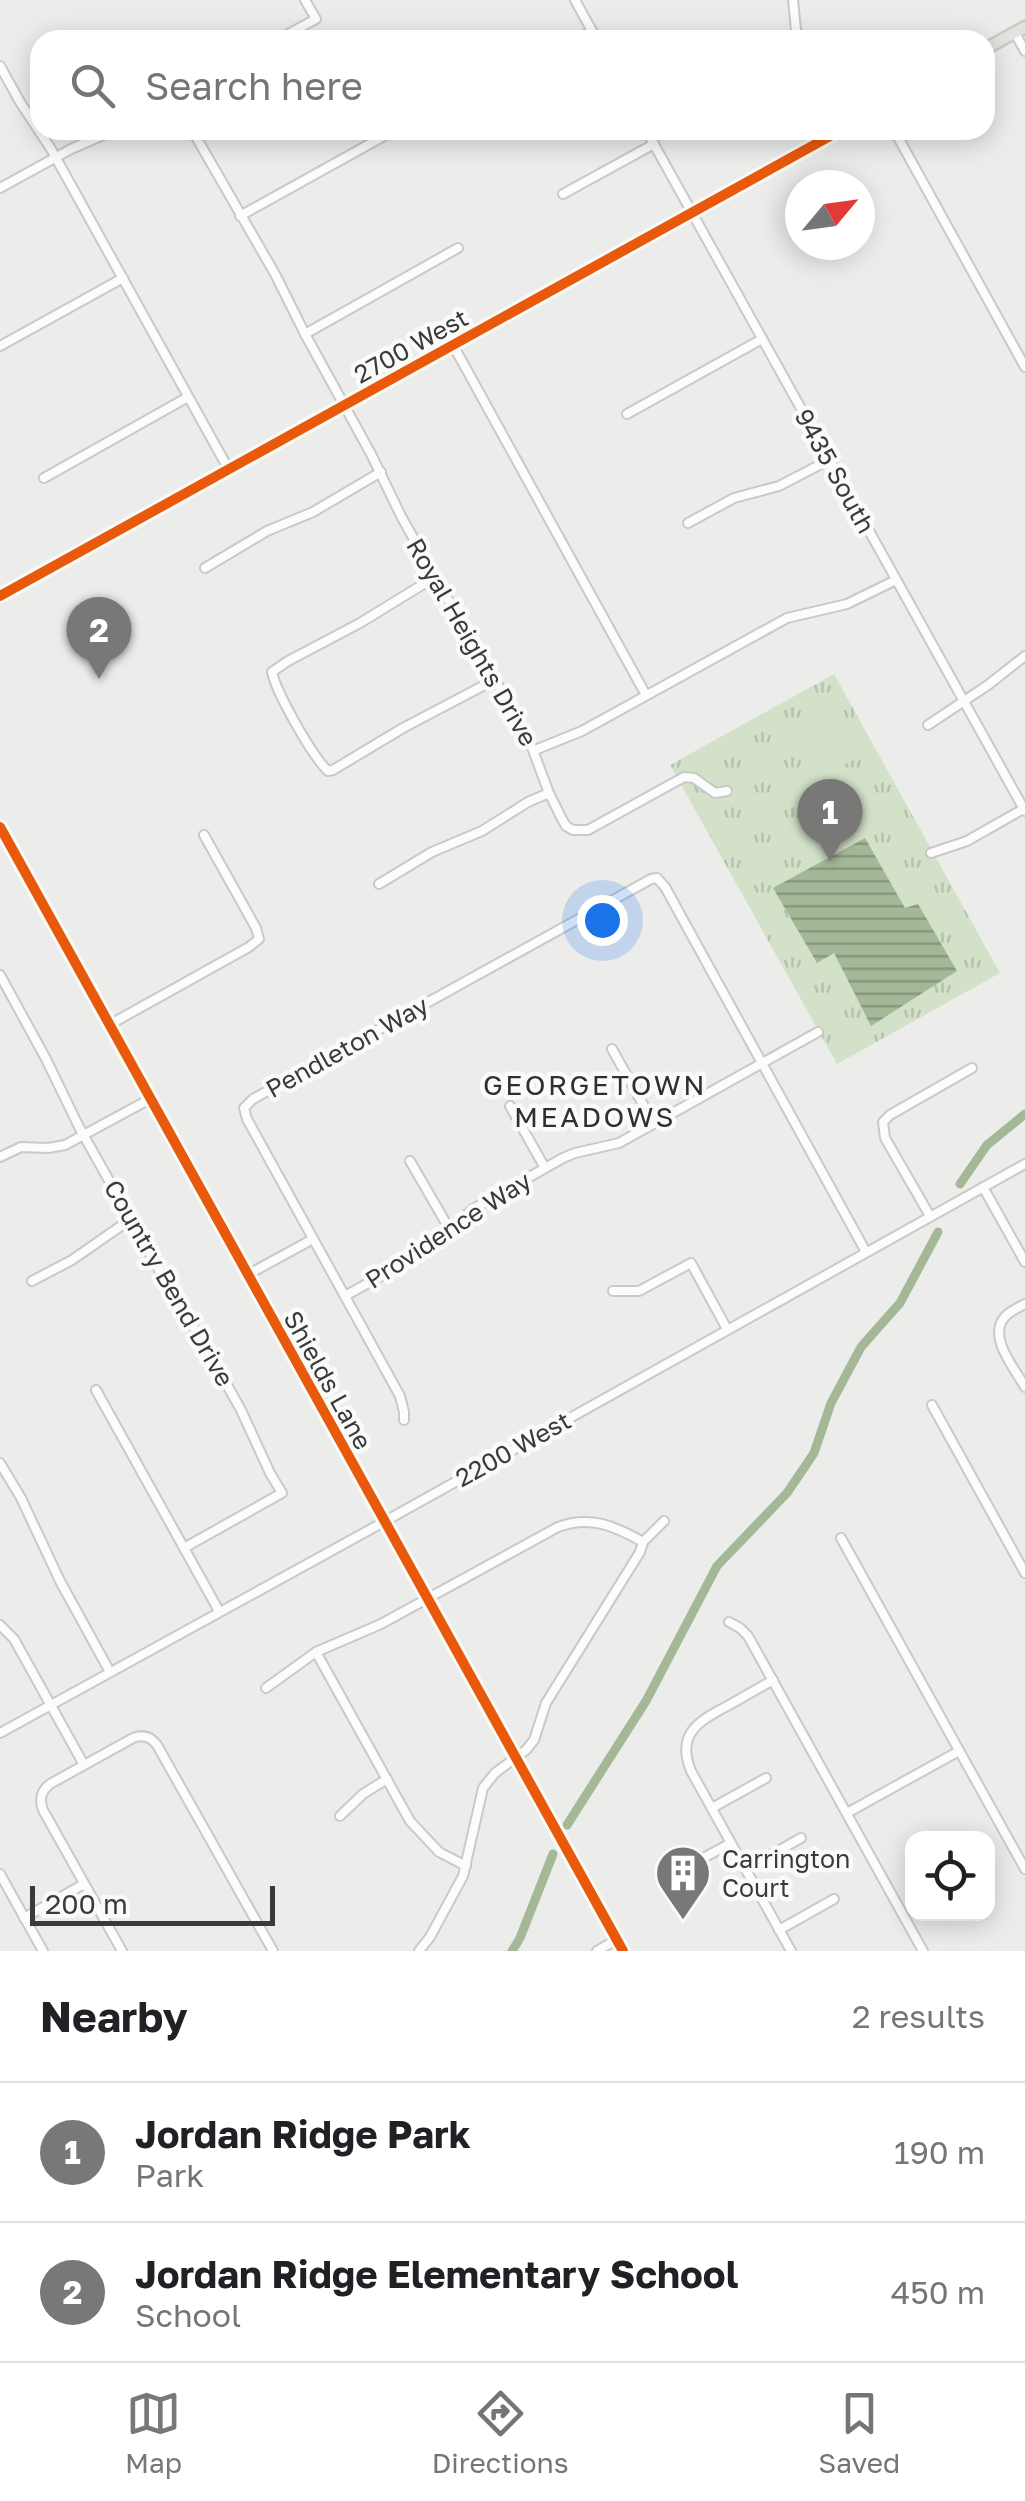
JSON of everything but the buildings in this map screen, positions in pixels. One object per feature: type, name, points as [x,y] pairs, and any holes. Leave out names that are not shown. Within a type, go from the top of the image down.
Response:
[{"type":"main road","points":[[995,44],[1020,30]]},
{"type":"main road","name":"2700 West","points":[[0,596],[823,140]]},
{"type":"main road","name":"Shields Lane","points":[[0,827],[623,1951]]},
{"type":"street","points":[[295,30],[316,18],[305,0]]},
{"type":"street","points":[[575,0],[591,30]]},
{"type":"street","points":[[793,0],[796,30]]},
{"type":"street","points":[[1020,30],[1025,51]]},
{"type":"street","points":[[0,66],[30,117]]},
{"type":"street","points":[[45,140],[228,470]]},
{"type":"street","points":[[0,188],[93,140]]},
{"type":"street","name":"Royal Heights Drive","points":[[198,140],[276,274],[468,637],[535,750],[549,793],[566,826],[582,832],[684,777],[694,778],[715,792],[727,792]]},
{"type":"street","points":[[240,216],[377,140]]},
{"type":"street","name":"9435 South","points":[[652,140],[1025,809]]},
{"type":"street","points":[[900,140],[1025,367]]},
{"type":"street","points":[[562,194],[654,144]]},
{"type":"street","points":[[305,334],[458,248]]},
{"type":"street","points":[[0,346],[122,278]]},
{"type":"street","points":[[627,414],[762,339]]},
{"type":"street","points":[[453,346],[646,695]]},
{"type":"street","points":[[44,478],[188,397]]},
{"type":"street","points":[[688,523],[734,498],[779,486],[829,460]]},
{"type":"street","points":[[204,568],[267,531],[314,512],[381,472]]},
{"type":"street","points":[[435,577],[272,672],[317,758],[328,771],[339,767],[496,679]]},
{"type":"street","points":[[535,750],[582,731],[787,618],[847,604],[896,580]]},
{"type":"street","points":[[928,725],[1025,656]]},
{"type":"street","points":[[379,884],[549,793]]},
{"type":"street","points":[[931,852],[975,837],[1025,809]]},
{"type":"street","points":[[109,1026],[259,939],[204,835]]},
{"type":"street","name":"Pendleton Way","points":[[404,1420],[400,1396],[247,1119],[244,1108],[248,1103],[656,878],[665,887],[762,1064]]},
{"type":"street","name":"Country Bend Drive","points":[[0,975],[84,1135],[242,1410],[282,1493],[184,1548]]},
{"type":"street","name":"Providence Way","points":[[344,1296],[422,1252],[473,1209],[545,1168],[575,1153],[619,1144],[818,1032]]},
{"type":"street","points":[[612,1048],[654,1124]]},
{"type":"street","points":[[762,1064],[866,1252]]},
{"type":"street","points":[[930,1216],[885,1138],[883,1122],[972,1068]]},
{"type":"street","points":[[0,1157],[20,1147],[57,1147],[150,1099]]},
{"type":"street","points":[[510,1106],[545,1168]]},
{"type":"street","points":[[410,1161],[450,1230]]},
{"type":"street","name":"2200 West","points":[[0,1733],[1025,1164]]},
{"type":"street","points":[[983,1187],[1025,1262]]},
{"type":"street","points":[[32,1282],[131,1219]]},
{"type":"street","points":[[247,1275],[313,1239]]},
{"type":"street","points":[[613,1291],[638,1292],[691,1263],[727,1329]]},
{"type":"street","points":[[1025,1304],[1006,1315],[998,1332],[1025,1387]]},
{"type":"street","points":[[96,1390],[219,1611]]},
{"type":"street","points":[[932,1405],[1025,1572]]},
{"type":"street","points":[[0,1463],[110,1672]]},
{"type":"street","points":[[419,1951],[452,1898],[466,1866],[483,1788],[494,1773],[530,1746],[546,1703],[643,1542],[664,1521]]},
{"type":"street","points":[[266,1688],[316,1652],[381,1624],[566,1524],[602,1522],[643,1542]]},
{"type":"street","points":[[841,1538],[1025,1868]]},
{"type":"street","points":[[729,1622],[748,1636],[923,1951]]},
{"type":"street","points":[[0,1625],[14,1640],[84,1765]]},
{"type":"street","points":[[316,1652],[410,1820],[448,1858],[466,1866]]},
{"type":"street","points":[[773,1680],[705,1718],[689,1736],[686,1750],[688,1764],[791,1951]]},
{"type":"street","points":[[122,1951],[43,1810],[41,1796],[50,1784],[132,1738],[146,1736],[158,1745],[272,1951]]},
{"type":"street","points":[[847,1813],[960,1750]]},
{"type":"street","points":[[712,1808],[766,1778]]},
{"type":"street","points":[[340,1816],[358,1798],[386,1780]]},
{"type":"street","points":[[746,1869],[801,1838]]},
{"type":"street","points":[[694,1863],[731,1843]]},
{"type":"street","points":[[0,1874],[43,1951]]},
{"type":"street","points":[[24,1918],[84,1884]]},
{"type":"street","points":[[779,1930],[834,1899]]},
{"type":"street","points":[[597,1951],[616,1940]]},
{"type":"green space","points":[[834,674],[1000,973],[837,1064],[670,765]]},
{"type":"green space","points":[[839,717],[859,757],[819,777],[799,736]]},
{"type":"shaded area","points":[[865,838],[905,908],[918,904],[957,971],[871,1026],[834,953],[817,963],[773,888]]},
{"type":"waterway","points":[[960,1184],[987,1145],[1025,1114]]},
{"type":"waterway","points":[[567,1825],[646,1701],[717,1566],[787,1493],[814,1453],[831,1403],[861,1347],[900,1303],[938,1232]]},
{"type":"waterway","points":[[512,1951],[553,1854]]},
{"type":"cycle path","points":[[0,596],[823,140]]},
{"type":"cycle path","points":[[0,827],[623,1951]]},
{"type":"place","name":"Jordan Ridge Elementary School","points":[[99,679]]},
{"type":"place","name":"Jordan Ridge Park","points":[[830,861]]},
{"type":"place","name":"Carrington Court","points":[[683,1922]]},
{"type":"district","name":"GEORGETOWN MEADOWS","points":[[595,1101]]}]
